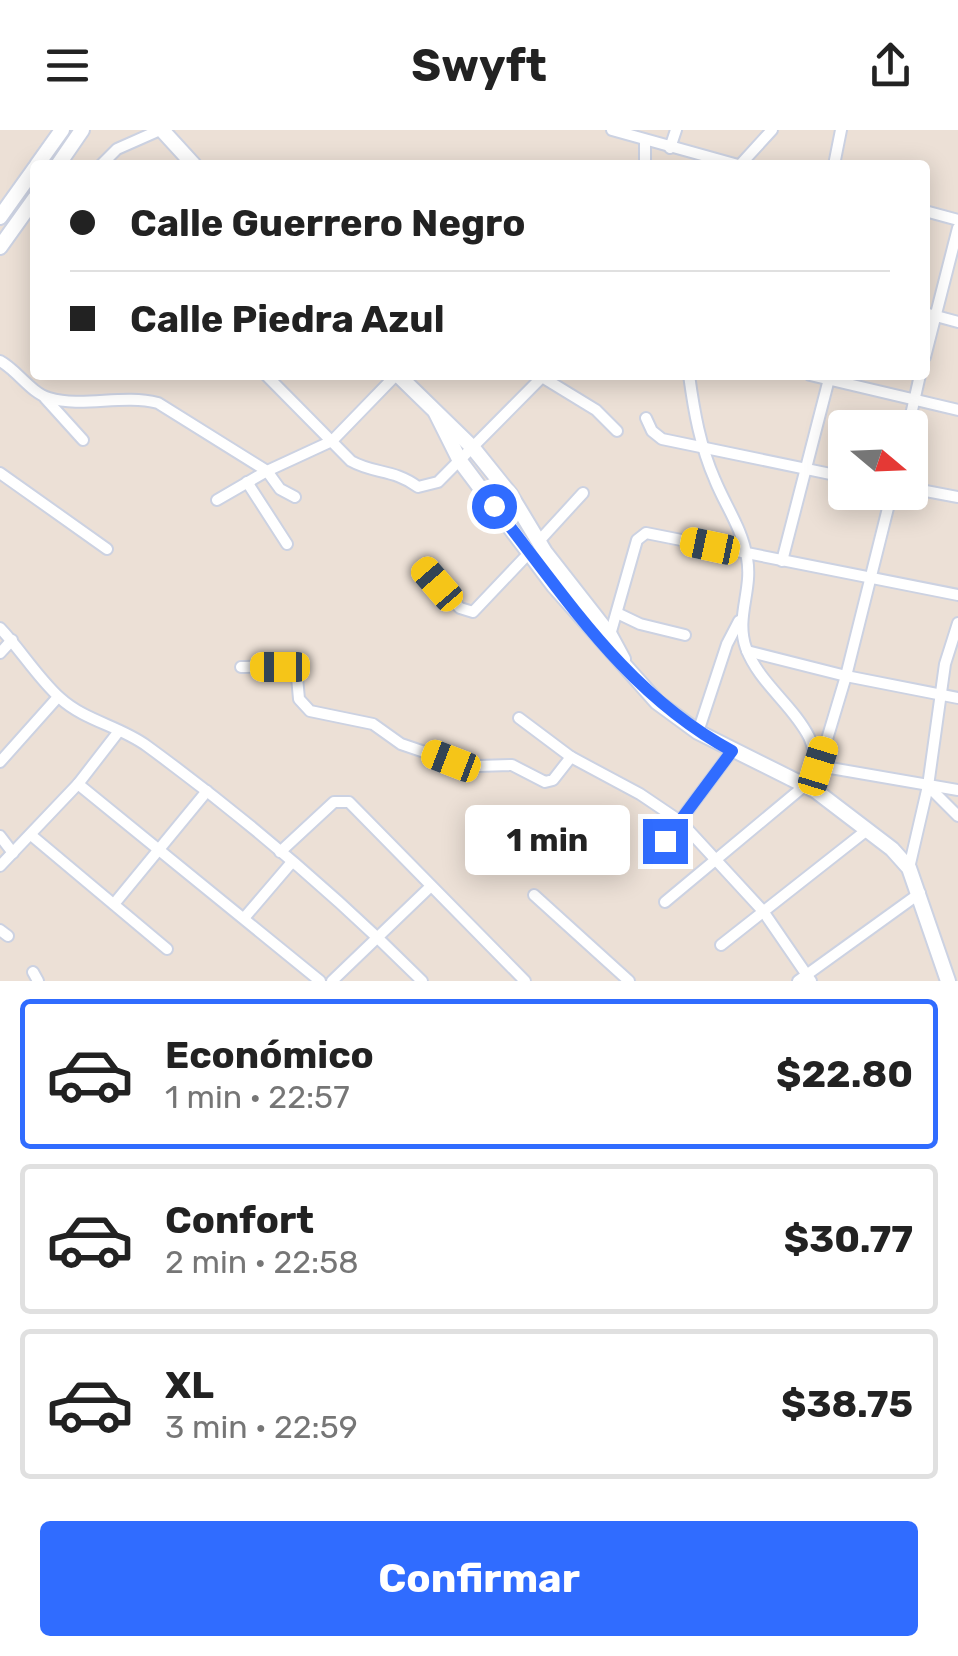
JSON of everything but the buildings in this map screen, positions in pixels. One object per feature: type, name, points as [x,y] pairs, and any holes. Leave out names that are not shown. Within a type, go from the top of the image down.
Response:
[{"type":"street","points":[[41,160],[62,130]]},
{"type":"street","points":[[61,160],[82,130]]},
{"type":"street","points":[[105,160],[117,149],[162,130],[189,160]]},
{"type":"street","points":[[612,130],[719,160]]},
{"type":"street","points":[[670,148],[676,130]]},
{"type":"street","points":[[744,160],[772,130]]},
{"type":"street","points":[[835,160],[840,130]]},
{"type":"street","points":[[645,141],[645,160]]},
{"type":"street","points":[[0,218],[30,176]]},
{"type":"street","points":[[0,247],[30,205]]},
{"type":"street","points":[[930,212],[958,220]]},
{"type":"street","points":[[958,228],[930,314],[958,322]]},
{"type":"street","points":[[0,361],[44,397],[82,440]]},
{"type":"street","points":[[271,380],[357,465],[389,471],[418,487],[438,482],[535,380]]},
{"type":"street","points":[[217,500],[332,441],[392,380]]},
{"type":"street","points":[[402,380],[473,448],[510,494],[534,547],[588,628],[656,702],[698,732],[809,789],[892,848],[909,868],[920,893],[945,980]]},
{"type":"street","points":[[541,380],[596,410],[617,431]]},
{"type":"street","points":[[690,380],[702,449],[739,524],[750,578],[748,597],[698,732]]},
{"type":"street","points":[[782,560],[829,380]]},
{"type":"street","points":[[843,380],[958,410]]},
{"type":"street","points":[[912,410],[919,380]]},
{"type":"street","points":[[44,397],[139,398],[170,410],[267,471],[280,489],[294,497]]},
{"type":"street","points":[[436,413],[460,461],[557,569],[610,635],[629,670]]},
{"type":"street","points":[[646,418],[652,431],[662,438],[828,474]]},
{"type":"street","points":[[0,473],[107,550]]},
{"type":"street","points":[[247,482],[287,544]]},
{"type":"street","points":[[928,491],[958,497]]},
{"type":"street","points":[[423,568],[460,608],[472,612],[583,493]]},
{"type":"street","points":[[664,902],[809,789],[846,676],[887,510]]},
{"type":"street","points":[[610,635],[637,540],[646,533],[958,595]]},
{"type":"street","points":[[617,613],[640,624],[685,635]]},
{"type":"street","points":[[740,620],[747,650],[808,735],[818,766]]},
{"type":"street","points":[[909,868],[928,786],[945,664],[958,623]]},
{"type":"street","points":[[0,628],[58,697],[78,713],[142,743],[207,792],[378,937],[422,981]]},
{"type":"street","points":[[0,653],[12,640]]},
{"type":"street","points":[[747,650],[846,676],[958,698]]},
{"type":"street","points":[[242,668],[290,670],[297,677],[299,699],[310,711],[373,724],[400,744],[466,765],[512,765],[545,782],[553,780],[571,757]]},
{"type":"street","points":[[0,762],[58,697]]},
{"type":"street","points":[[519,718],[571,757],[640,794],[680,821],[763,911],[805,979],[920,893]]},
{"type":"street","points":[[0,866],[78,784],[119,731]]},
{"type":"street","points":[[650,861],[732,751]]},
{"type":"street","points":[[818,766],[958,790]]},
{"type":"street","points":[[78,784],[320,981]]},
{"type":"street","points":[[928,786],[958,816]]},
{"type":"street","points":[[114,904],[207,792]]},
{"type":"street","points":[[280,852],[334,802],[349,802],[521,980]]},
{"type":"street","points":[[721,945],[867,830]]},
{"type":"street","points":[[31,835],[167,949]]},
{"type":"street","points":[[0,836],[13,853]]},
{"type":"street","points":[[245,917],[292,862]]},
{"type":"street","points":[[332,981],[430,888]]},
{"type":"street","points":[[534,895],[629,981]]},
{"type":"route","points":[[494,506],[579,617],[656,702],[732,751],[665,841]]}]
